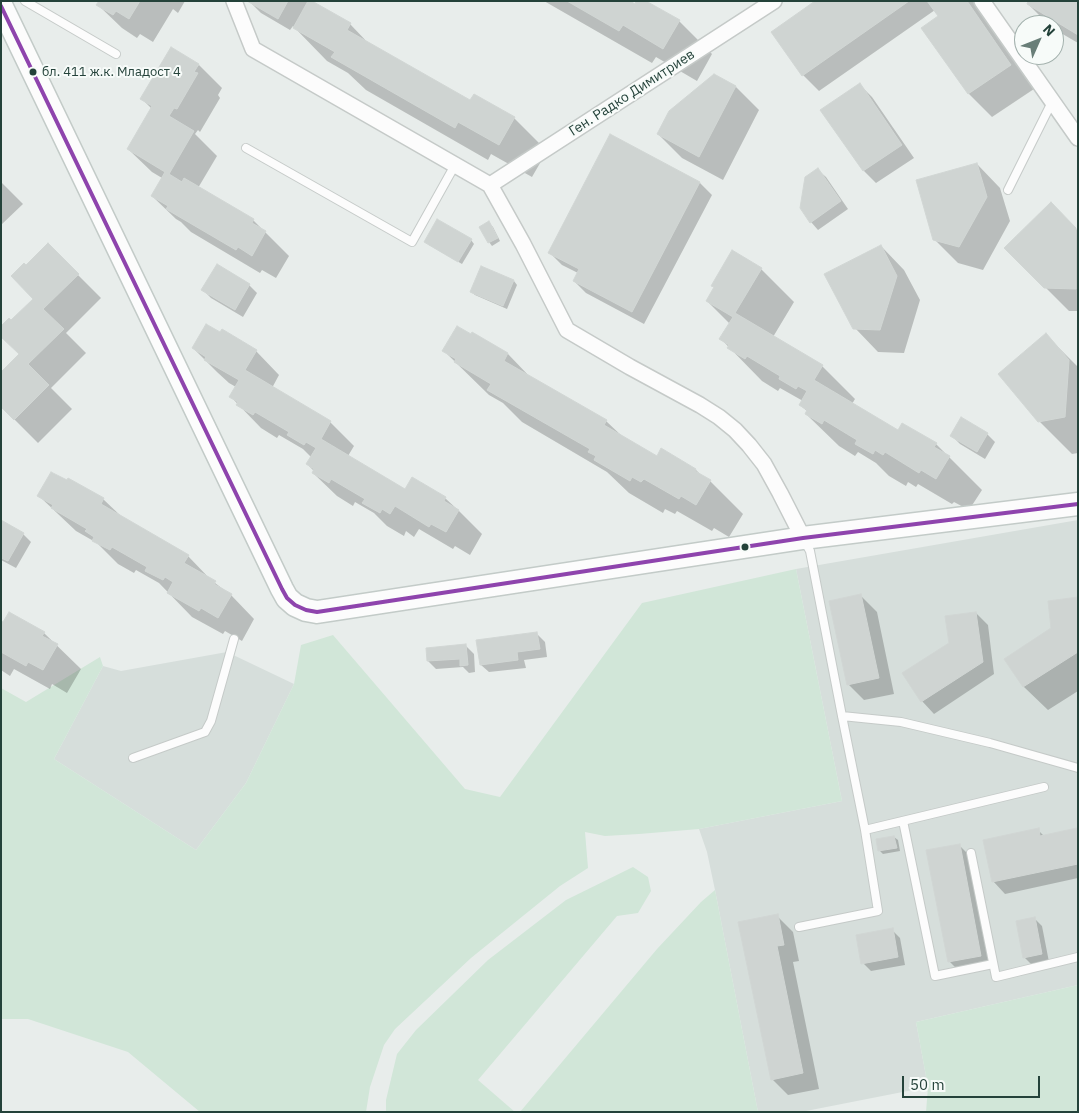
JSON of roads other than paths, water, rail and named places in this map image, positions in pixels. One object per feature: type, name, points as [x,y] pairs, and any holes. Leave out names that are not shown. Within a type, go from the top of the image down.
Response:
[{"type":"street","points":[[234,1],[253,49],[490,185],[568,330],[630,367],[700,405],[735,430],[764,464],[803,538]]},
{"type":"street","name":"Ген. Радко Димитриев","points":[[490,185],[774,1]]},
{"type":"street","points":[[982,1],[1078,138]]},
{"type":"street","points":[[1,5],[282,588],[287,598],[295,605],[317,612],[803,538],[1078,504]]},
{"type":"lane","points":[[25,1],[35,4],[116,54]]},
{"type":"lane","points":[[1008,190],[1052,102]]},
{"type":"lane","points":[[246,148],[412,242],[455,165]]},
{"type":"lane","points":[[799,927],[878,911],[865,830],[810,551],[803,538]]},
{"type":"lane","points":[[133,758],[205,732],[211,721],[234,639]]},
{"type":"lane","points":[[842,716],[901,722],[990,743],[1078,768]]},
{"type":"lane","points":[[865,830],[1044,787]]},
{"type":"lane","points":[[902,821],[935,976],[993,964]]},
{"type":"lane","points":[[971,853],[996,977],[1078,957]]},
{"type":"place","name":"бл. 411 ж.к. Младост 4","points":[[33,72]]}]
